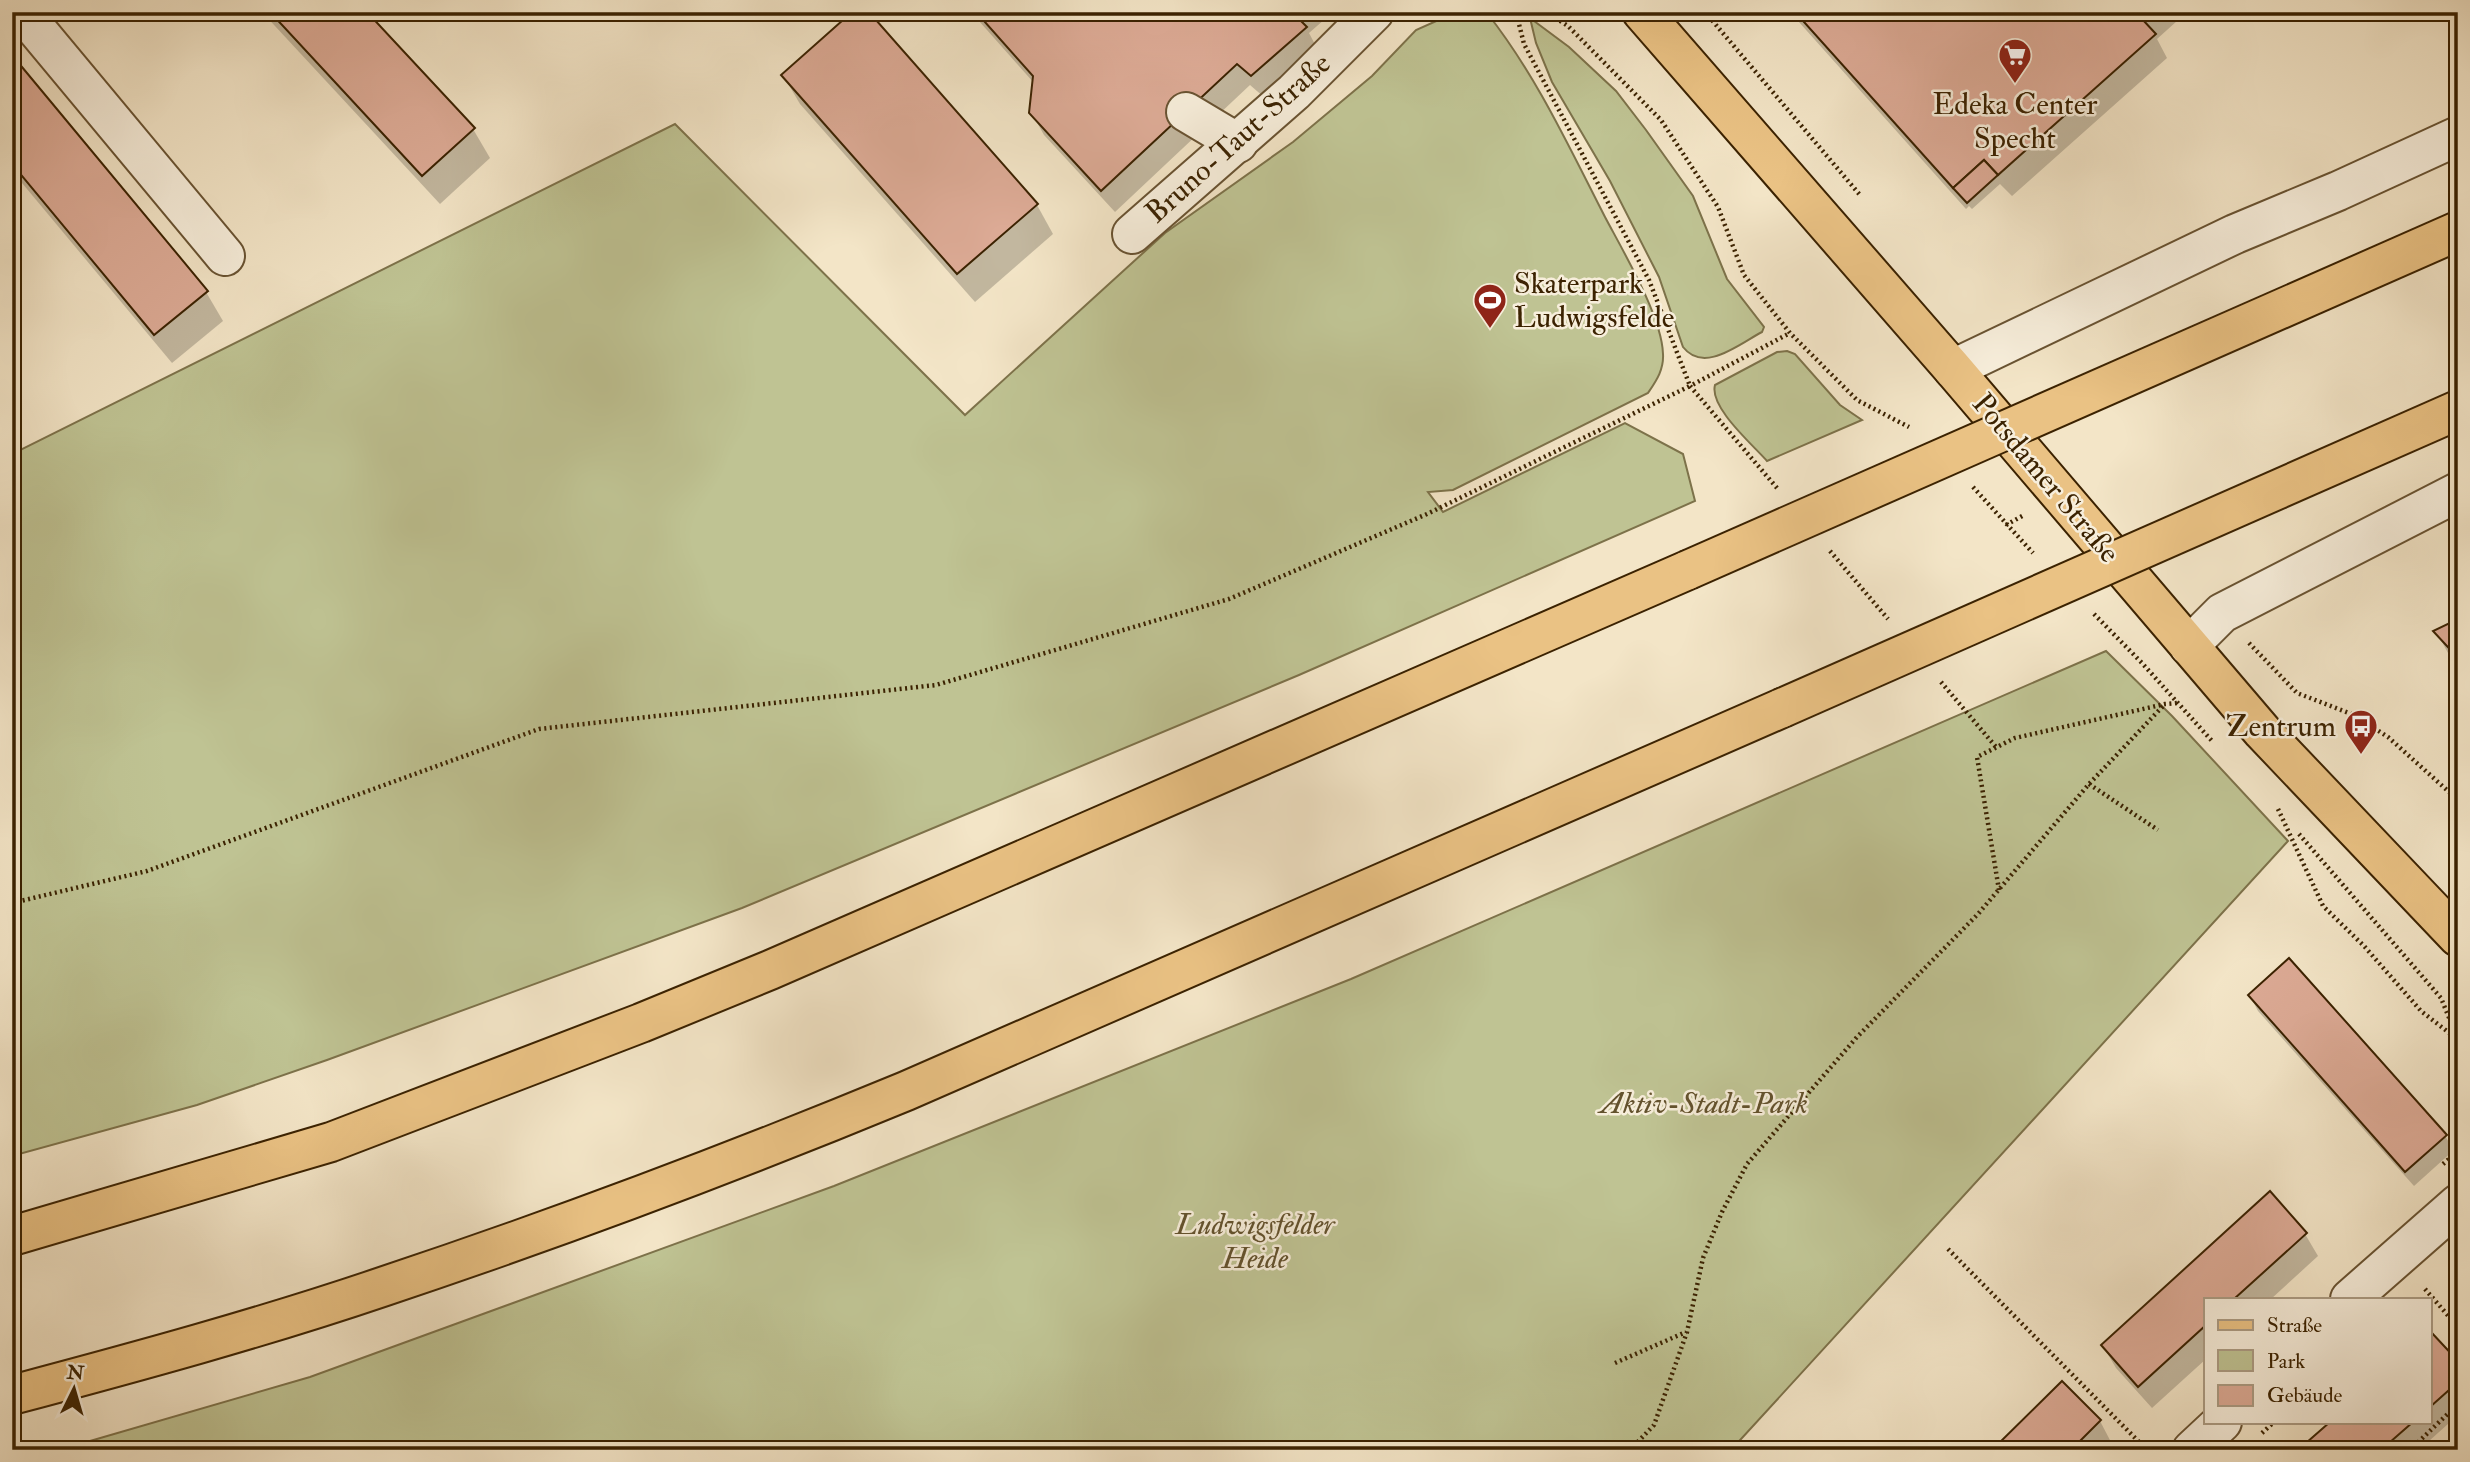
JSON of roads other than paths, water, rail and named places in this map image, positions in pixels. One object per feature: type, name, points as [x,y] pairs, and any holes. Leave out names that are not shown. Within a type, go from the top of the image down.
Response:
[{"type":"main road","name":"Potsdamer Straße","points":[[1642,12],[2262,731],[2458,937]]},
{"type":"main road","points":[[12,1236],[331,1142],[641,1023],[796,959],[2458,232]]},
{"type":"main road","points":[[12,1395],[167,1353],[380,1288],[592,1213],[802,1134],[919,1086],[2458,410]]},
{"type":"street","points":[[22,12],[225,256]]},
{"type":"street","name":"Bruno-Taut-Straße","points":[[1132,233],[1294,92],[1374,12]]},
{"type":"street","points":[[1186,112],[1238,143]]},
{"type":"street","points":[[1952,369],[2235,234],[2458,136]]},
{"type":"street","points":[[2189,646],[2222,613],[2458,492]]},
{"type":"street","points":[[2351,1298],[2458,1204]]},
{"type":"street","points":[[2192,1450],[2220,1424]]},
{"type":"place","name":"Edeka Center Specht","points":[[2015,85]]},
{"type":"place","name":"Skaterpark Ludwigsfelde","points":[[1490,330]]},
{"type":"place","name":"Zentrum","points":[[2361,756]]},
{"type":"park label","name":"Aktiv-Stadt-Park","points":[[1704,1103]]},
{"type":"park label","name":"Ludwigsfelder Heide","points":[[1255,1241]]}]
